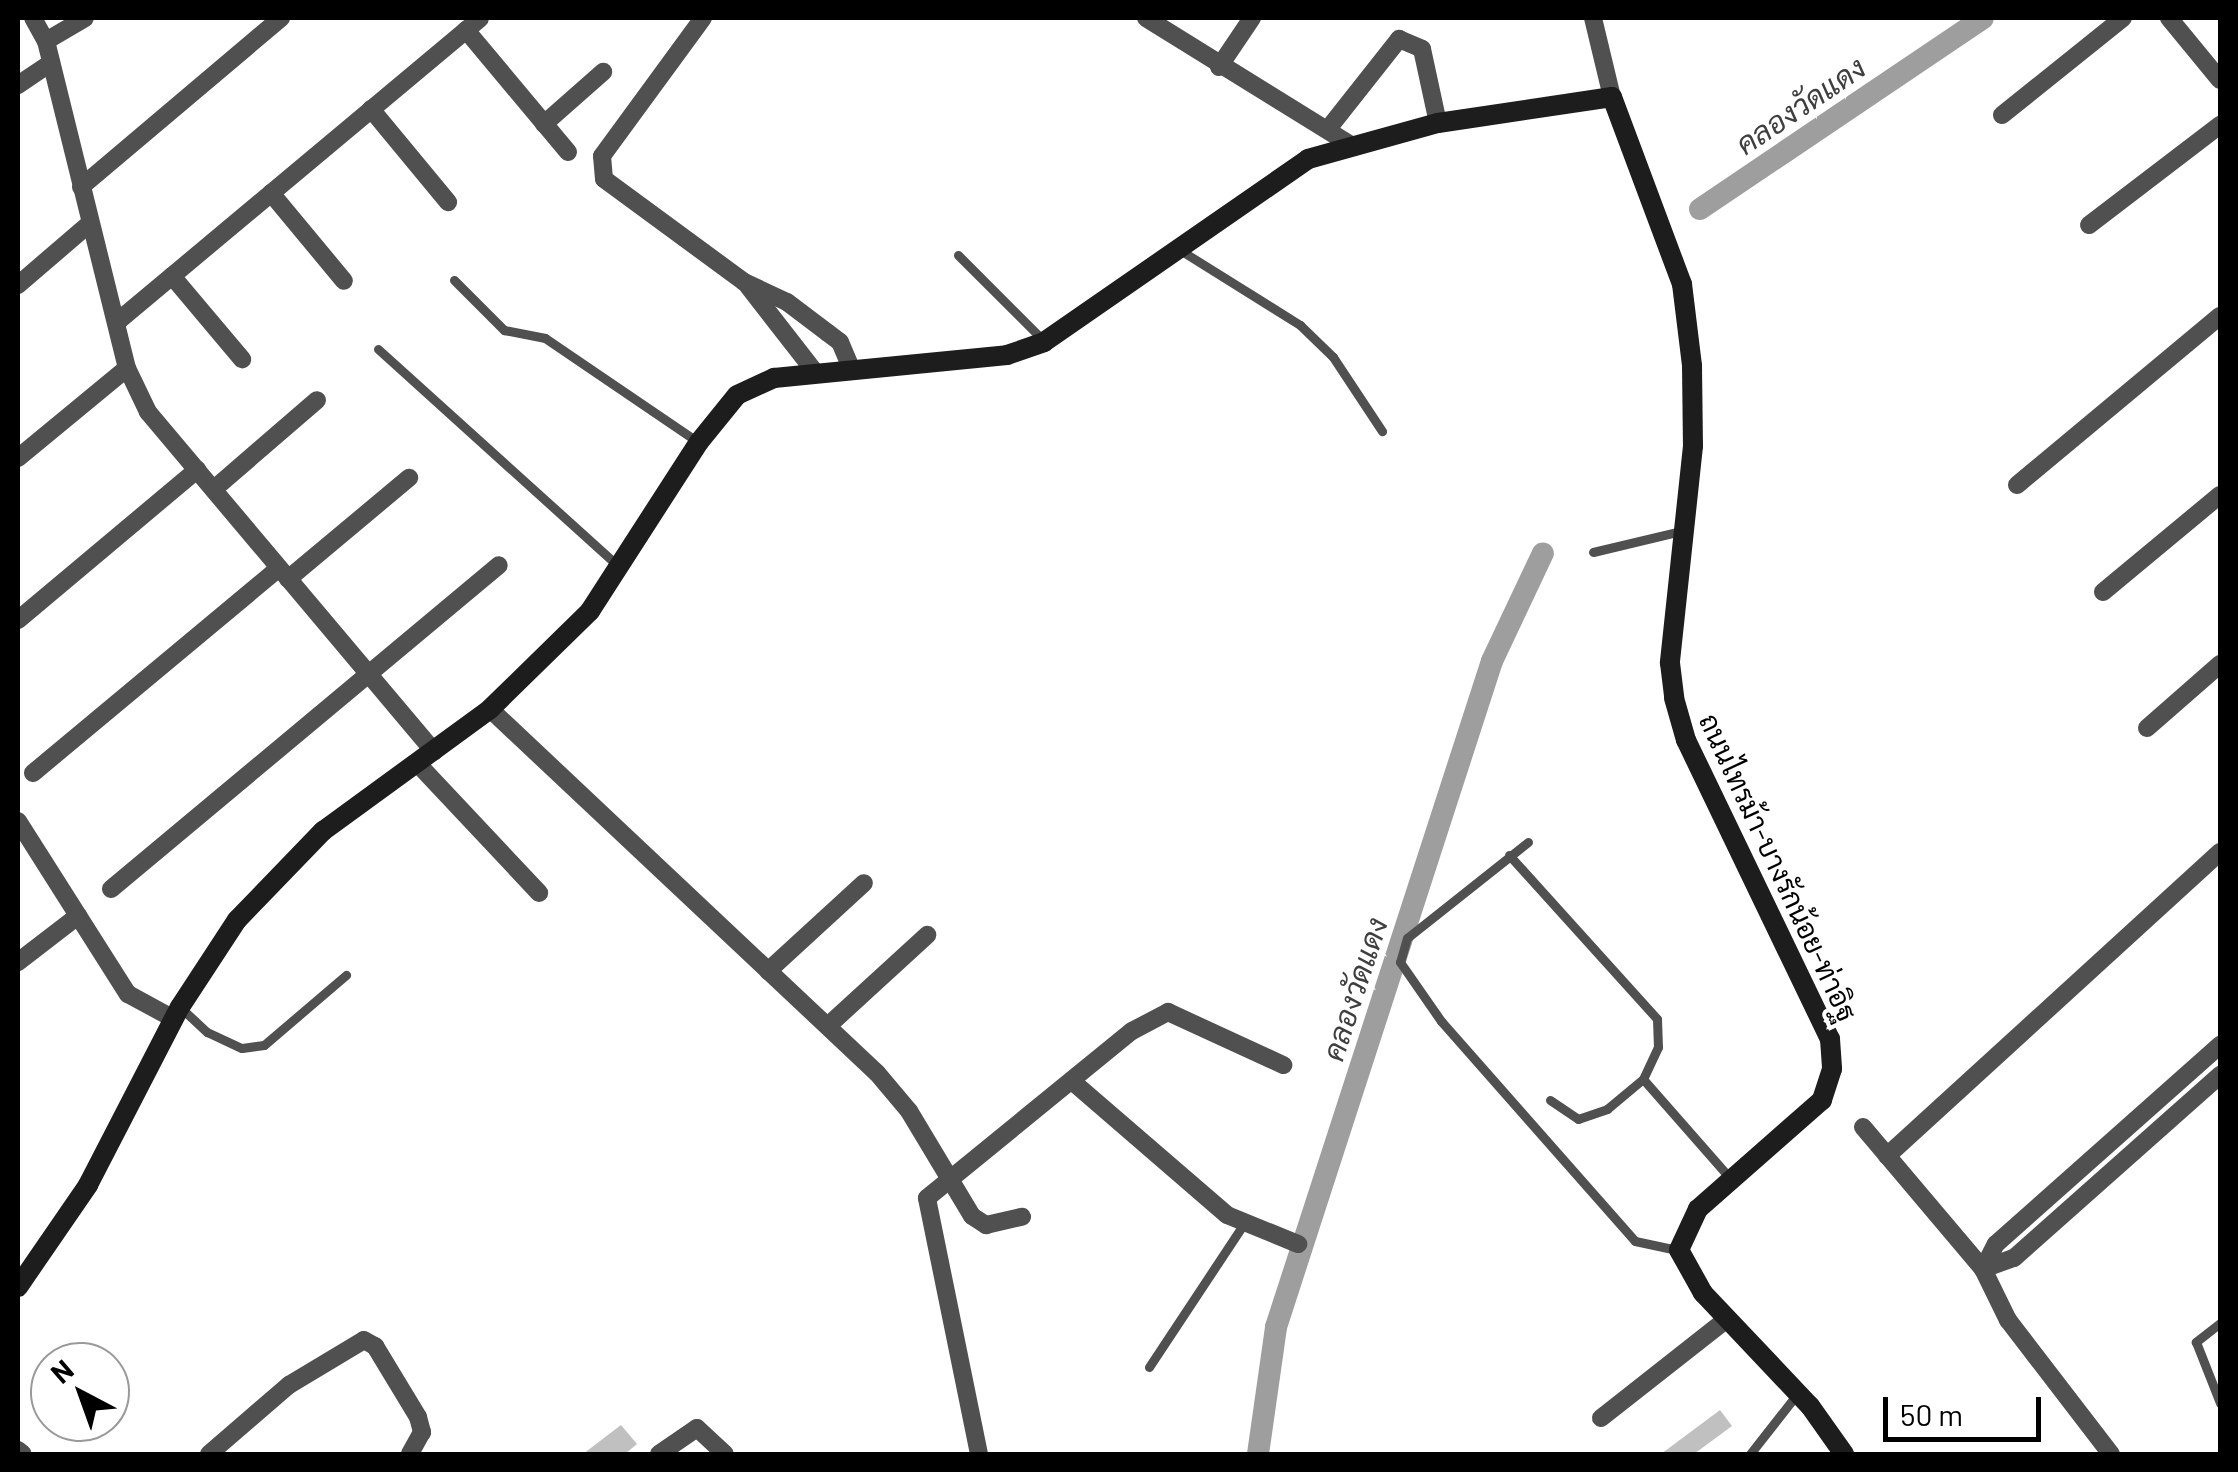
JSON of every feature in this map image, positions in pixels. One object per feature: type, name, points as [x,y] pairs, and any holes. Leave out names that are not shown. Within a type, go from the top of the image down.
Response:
[{"type":"street","points":[[33,18],[46,41],[127,368],[148,412],[368,674],[426,758],[539,894]]},
{"type":"street","points":[[46,41],[85,18]]},
{"type":"street","points":[[80,186],[281,18]]},
{"type":"street","points":[[703,18],[602,156],[604,179],[744,282],[787,302],[840,342],[850,368]]},
{"type":"street","points":[[1146,18],[1348,144]]},
{"type":"street","points":[[1220,67],[1252,18]]},
{"type":"street","name":"ถนนไทรม้า-บางรักน้อย-ท่าอิฐ","points":[[1593,18],[1612,96],[1682,284],[1693,430],[1670,663],[1674,698],[1686,740],[1830,1039],[1832,1069],[1822,1100],[1698,1209],[1680,1250]]},
{"type":"street","points":[[2002,115],[2123,18]]},
{"type":"street","points":[[2169,18],[2220,80]]},
{"type":"street","points":[[116,322],[473,24],[568,152]]},
{"type":"street","points":[[1328,129],[1399,39],[1422,49],[1438,124]]},
{"type":"street","points":[[18,85],[51,63]]},
{"type":"street","points":[[544,124],[603,72]]},
{"type":"street","points":[[18,1287],[88,1185],[177,1013],[272,877],[490,709],[590,611],[722,408],[756,382],[850,368],[1007,355],[1044,342],[1308,159],[1348,144],[1438,124],[1612,96]]},
{"type":"street","points":[[372,109],[448,202]]},
{"type":"street","points":[[2089,225],[2220,125]]},
{"type":"street","points":[[271,193],[344,280]]},
{"type":"street","points":[[18,285],[89,224]]},
{"type":"street","points":[[172,276],[242,359]]},
{"type":"street","points":[[744,282],[815,372]]},
{"type":"street","points":[[2017,485],[2220,316]]},
{"type":"street","points":[[18,458],[127,368]]},
{"type":"street","points":[[214,489],[317,400]]},
{"type":"street","points":[[18,620],[197,470]]},
{"type":"street","points":[[33,773],[408,478]]},
{"type":"street","points":[[2103,592],[2220,495]]},
{"type":"street","points":[[110,889],[499,565]]},
{"type":"street","points":[[2147,728],[2220,664]]},
{"type":"street","points":[[490,709],[768,971],[830,1024],[909,1112],[947,1182],[981,1223],[1022,1217]]},
{"type":"street","points":[[18,820],[134,1000],[177,1013]]},
{"type":"street","points":[[1887,1156],[2218,861]]},
{"type":"street","points":[[768,971],[864,883]]},
{"type":"street","points":[[18,962],[78,916]]},
{"type":"street","points":[[830,1024],[927,936]]},
{"type":"street","points":[[980,1454],[978,1422],[924,1204],[1132,1031],[1168,1012],[1283,1064]]},
{"type":"street","points":[[1982,1269],[1996,1244],[2220,1045]]},
{"type":"street","points":[[1982,1269],[2014,1258],[2220,1075]]},
{"type":"street","points":[[1074,1082],[1243,1225],[1298,1244]]},
{"type":"street","points":[[1863,1127],[1982,1269],[2008,1320],[2111,1454]]},
{"type":"street","points":[[1680,1250],[1685,1270],[1797,1394],[1844,1454]]},
{"type":"street","points":[[1601,1418],[1727,1319]]},
{"type":"street","points":[[210,1454],[290,1386],[364,1340],[375,1346],[418,1416],[422,1432],[410,1454]]},
{"type":"street","points":[[660,1454],[697,1428],[725,1454]]},
{"type":"lane","points":[[1178,248],[1300,325],[1332,356],[1382,431]]},
{"type":"lane","points":[[958,255],[1044,342]]},
{"type":"lane","points":[[454,280],[504,330],[545,338],[699,442]]},
{"type":"lane","points":[[378,350],[620,568]]},
{"type":"lane","points":[[1593,552],[1684,530]]},
{"type":"lane","points":[[1528,842],[1407,938],[1400,962],[1441,1021],[1635,1241],[1680,1250]]},
{"type":"lane","points":[[1509,855],[1657,1019],[1658,1047],[1643,1079],[1607,1110],[1578,1120],[1550,1100]]},
{"type":"lane","points":[[177,1013],[242,1048],[264,1045],[346,975]]},
{"type":"lane","points":[[1643,1079],[1731,1180]]},
{"type":"lane","points":[[1150,1367],[1243,1225]]},
{"type":"lane","points":[[2220,1323],[2196,1342],[2220,1403]]},
{"type":"lane","points":[[1750,1454],[1797,1394]]},
{"type":"building","points":[[1720,1410],[1732,1426],[1694,1454],[1661,1454]]},
{"type":"building","points":[[621,1425],[637,1444],[625,1454],[583,1454]]},
{"type":"waterway","name":"คลองวัดแดง","points":[[1700,209],[1983,18]]},
{"type":"waterway","name":"คลองวัดแดง","points":[[1258,1454],[1276,1327],[1492,661],[1543,553]]}]
